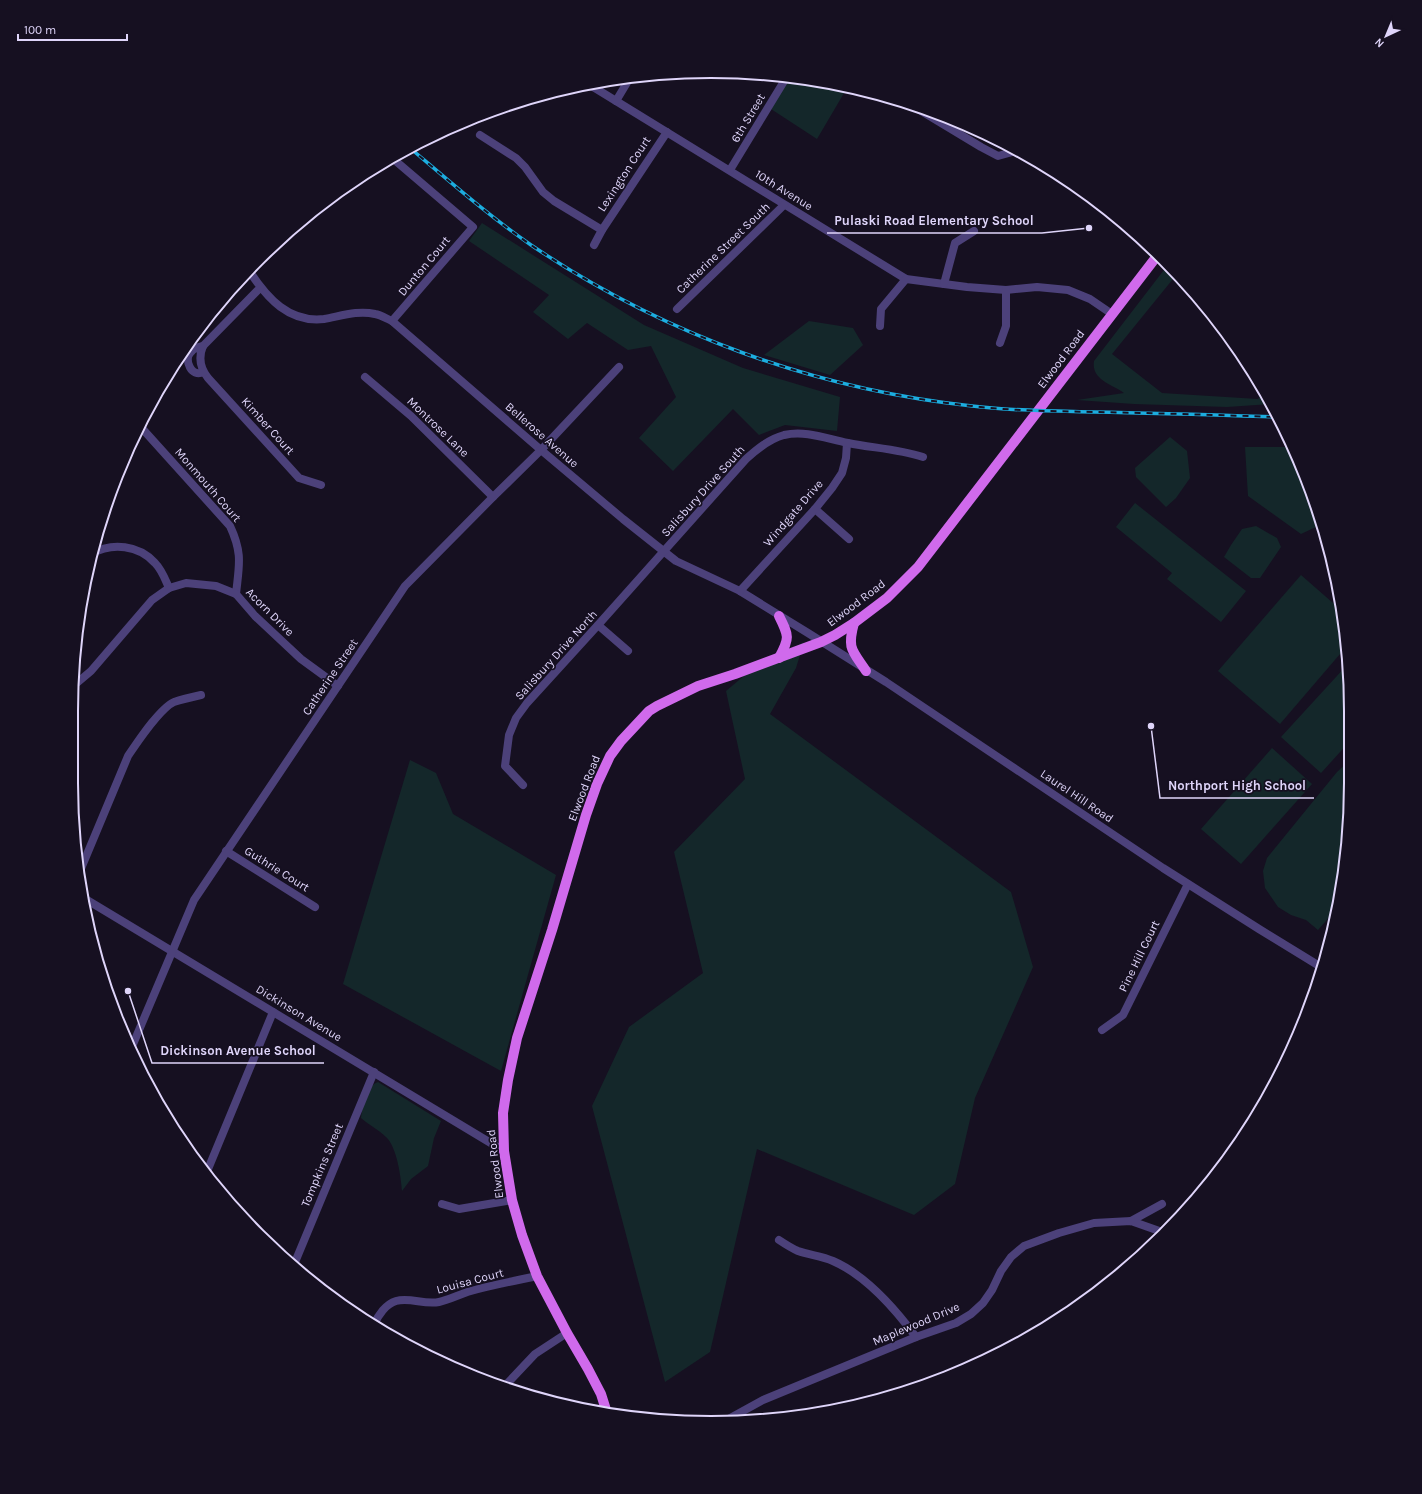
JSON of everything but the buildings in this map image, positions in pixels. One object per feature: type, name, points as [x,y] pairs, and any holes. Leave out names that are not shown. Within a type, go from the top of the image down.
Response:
[{"type":"main road","name":"Elwood Road","points":[[605,1407],[601,1394],[537,1276],[522,1235],[512,1200],[504,1151],[503,1112],[517,1038],[552,930],[586,815],[597,784],[610,756],[631,730],[657,706],[698,686],[821,642],[854,623],[887,598],[918,567],[1155,259]]},
{"type":"main road","points":[[779,616],[787,633],[786,645],[779,658]]},
{"type":"main road","points":[[854,623],[850,638],[852,650],[866,671]]},
{"type":"street","name":"6th Street","points":[[730,170],[784,82]]},
{"type":"street","points":[[616,101],[627,83]]},
{"type":"street","name":"10th Avenue","points":[[596,89],[906,279],[1006,290],[1037,287],[1068,290],[1090,299],[1112,314]]},
{"type":"street","points":[[936,120],[998,156],[1009,153]]},
{"type":"street","name":"Lexington Court","points":[[594,245],[602,230],[667,132]]},
{"type":"street","points":[[480,135],[516,158],[525,167],[543,192],[554,201],[602,230]]},
{"type":"street","name":"Dunton Court","points":[[392,321],[473,226],[397,162]]},
{"type":"street","name":"Catherine Street South","points":[[678,309],[784,205]]},
{"type":"street","points":[[944,284],[955,243],[974,231]]},
{"type":"street","name":"Bellerose Avenue","points":[[252,275],[260,288],[271,300],[292,314],[307,318],[321,319],[357,312],[376,314],[392,321],[541,450],[663,552],[688,568],[740,591],[821,642]]},
{"type":"street","points":[[880,326],[881,309],[906,279]]},
{"type":"street","name":"Kimber Court","points":[[190,352],[203,346],[260,288]]},
{"type":"street","points":[[1000,343],[1006,326],[1006,290]]},
{"type":"street","points":[[203,346],[200,356],[200,363],[203,372]]},
{"type":"street","name":"Kimber Court","points":[[190,352],[187,361],[189,367],[194,372],[200,374],[203,372],[299,478],[321,486]]},
{"type":"street","name":"Catherine Street","points":[[134,1042],[194,900],[405,586],[541,450],[619,367]]},
{"type":"street","name":"Montrose Lane","points":[[364,377],[411,416],[493,497]]},
{"type":"street","name":"Monmouth Court","points":[[144,430],[230,526],[237,541],[240,559],[236,594]]},
{"type":"street","name":"Salisbury Drive South","points":[[663,552],[746,459],[770,440],[796,433],[821,436],[847,443],[905,452],[923,457]]},
{"type":"street","name":"Windgate Drive","points":[[740,591],[815,509],[842,472],[846,458],[847,443]]},
{"type":"street","points":[[815,509],[849,539]]},
{"type":"street","points":[[99,550],[113,546],[132,548],[145,554],[163,573],[169,588]]},
{"type":"street","name":"Salisbury Drive North","points":[[523,785],[505,766],[509,734],[516,718],[527,703],[663,552]]},
{"type":"street","name":"Acorn Drive","points":[[79,681],[90,671],[152,600],[169,588],[186,583],[216,586],[236,594],[255,616],[301,659],[338,686]]},
{"type":"street","points":[[598,625],[628,651]]},
{"type":"street","name":"Laurel Hill Road","points":[[821,642],[886,682],[1188,884],[1317,964]]},
{"type":"street","points":[[83,864],[128,756],[139,740],[158,716],[173,703],[201,695]]},
{"type":"street","name":"Guthrie Court","points":[[226,852],[315,907]]},
{"type":"street","name":"Pine Hill Court","points":[[1102,1030],[1123,1015],[1188,884]]},
{"type":"street","name":"Dickinson Avenue","points":[[89,901],[504,1151]]},
{"type":"street","points":[[209,1168],[273,1012]]},
{"type":"street","name":"Tompkins Street","points":[[296,1260],[374,1072]]},
{"type":"street","points":[[442,1204],[459,1209],[512,1200]]},
{"type":"street","points":[[1131,1221],[1162,1204]]},
{"type":"street","name":"Maplewood Drive","points":[[735,1415],[763,1400],[916,1337],[956,1323],[971,1314],[983,1303],[992,1290],[1001,1271],[1011,1257],[1024,1246],[1094,1223],[1131,1221],[1159,1231]]},
{"type":"street","points":[[779,1240],[797,1251],[833,1261],[850,1270],[864,1281],[903,1319],[916,1337]]},
{"type":"street","name":"Louisa Court","points":[[377,1320],[384,1308],[395,1301],[406,1299],[428,1304],[440,1302],[473,1290],[537,1276]]},
{"type":"street","points":[[509,1382],[535,1354],[567,1333]]},
{"type":"green space","points":[[787,82],[844,93],[817,139],[771,109]]},
{"type":"green space","points":[[482,223],[644,325],[743,368],[840,397],[837,431],[785,425],[759,435],[733,409],[673,471],[639,438],[676,397],[651,346],[628,350],[587,323],[568,339],[533,312],[549,295],[469,241]]},
{"type":"green space","points":[[1165,269],[1173,279],[1112,354],[1162,393],[1258,399],[1260,397],[1264,404],[1227,407],[1134,404],[1077,400],[1124,393],[1103,381],[1099,377],[1094,367],[1094,361]]},
{"type":"green space","points":[[809,321],[853,328],[863,345],[830,375],[764,355]]},
{"type":"green space","points":[[1170,437],[1187,451],[1190,478],[1176,498],[1166,507],[1136,477],[1135,468]]},
{"type":"green space","points":[[1245,447],[1286,447],[1296,469],[1316,527],[1301,534],[1248,496]]},
{"type":"green space","points":[[1135,503],[1246,591],[1221,622],[1167,579],[1172,573],[1116,527]]},
{"type":"green space","points":[[1256,526],[1277,538],[1281,547],[1260,578],[1251,578],[1224,557],[1242,529]]},
{"type":"green space","points":[[1301,575],[1335,605],[1341,652],[1280,724],[1218,671]]},
{"type":"green space","points":[[804,642],[796,668],[770,714],[1011,892],[1033,967],[975,1098],[955,1184],[914,1215],[757,1149],[710,1352],[665,1382],[592,1106],[629,1027],[703,973],[674,852],[745,779],[726,691],[764,659],[789,650]]},
{"type":"green space","points":[[1343,669],[1344,748],[1321,773],[1281,737]]},
{"type":"green space","points":[[1272,748],[1312,784],[1241,864],[1201,829]]},
{"type":"green space","points":[[410,760],[436,773],[453,814],[556,875],[501,1071],[343,984]]},
{"type":"green space","points":[[1344,766],[1343,824],[1339,866],[1329,917],[1318,930],[1306,920],[1291,915],[1278,907],[1265,888],[1263,871],[1267,858],[1337,772]]},
{"type":"green space","points":[[378,1082],[441,1121],[434,1138],[428,1166],[411,1179],[402,1191],[398,1162],[390,1142],[383,1134],[361,1118],[367,1092],[374,1084]]},
{"type":"railway","points":[[415,152],[500,222],[531,245],[581,277],[633,305],[687,331],[798,371],[855,386],[913,398],[987,408],[1271,417]]},
{"type":"place","name":"Pulaski Road Elementary School","points":[[1089,228]]},
{"type":"place","name":"Northport High School","points":[[1151,726]]},
{"type":"place","name":"Dickinson Avenue School","points":[[128,991]]}]
